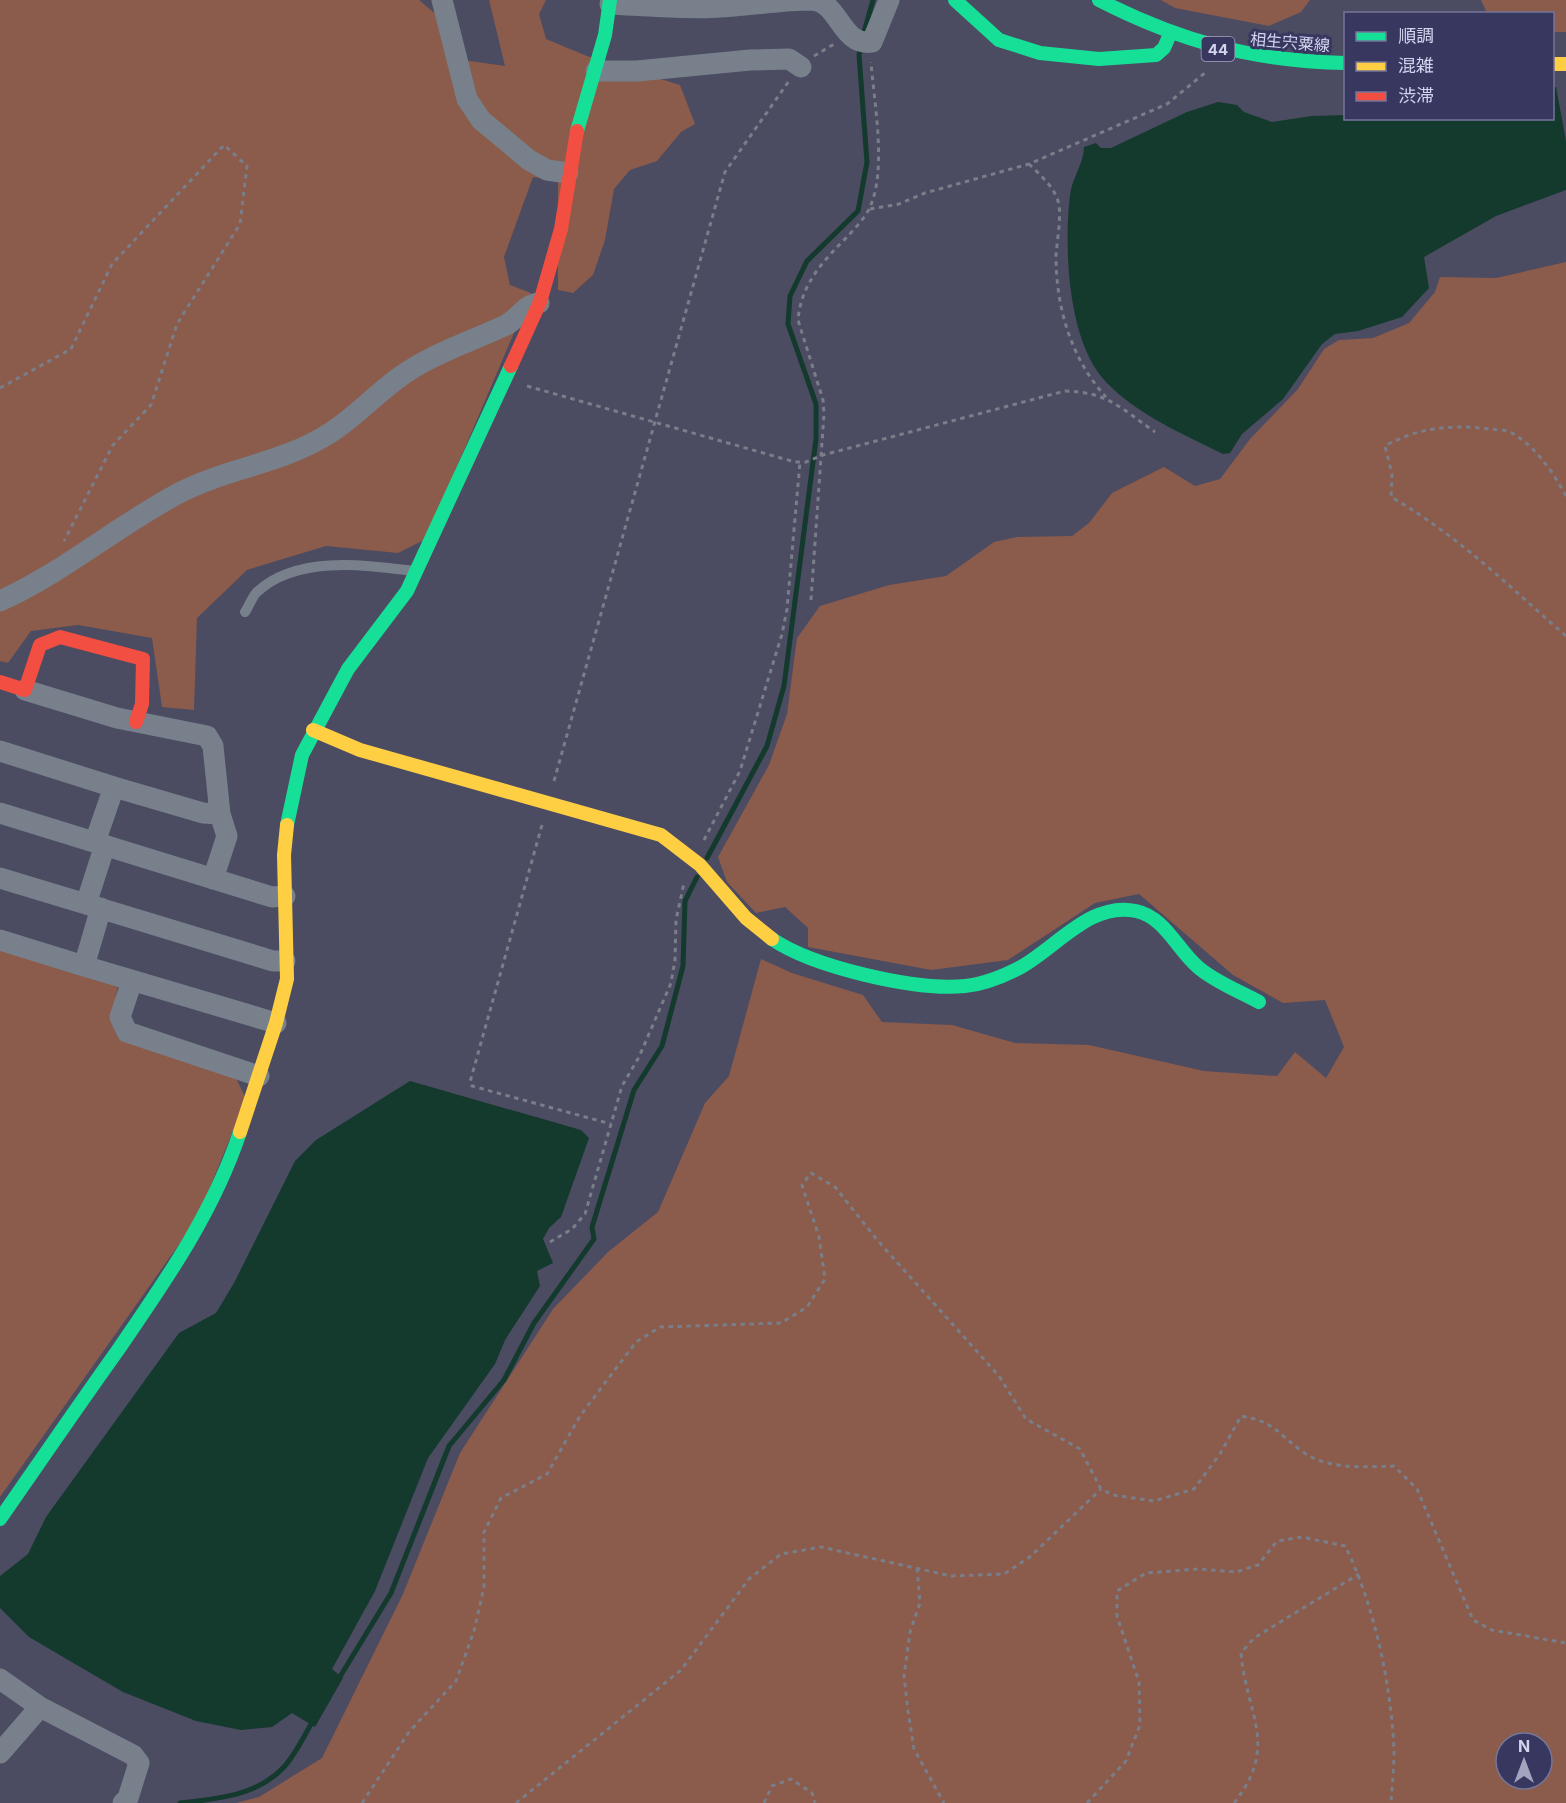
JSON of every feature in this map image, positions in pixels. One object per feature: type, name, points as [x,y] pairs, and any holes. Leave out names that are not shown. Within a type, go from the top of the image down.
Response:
[{"type":"street","points":[[442,0],[467,99],[481,120],[529,160],[547,170],[568,173]]},
{"type":"street","points":[[0,1519],[139,1321],[203,1221],[227,1171],[276,1023],[287,980],[285,896],[288,810],[302,755],[313,730],[348,669],[407,591],[417,572],[540,302],[561,229],[568,173],[596,71],[610,2],[732,7],[815,0],[828,7],[861,40],[889,0]]},
{"type":"street","points":[[955,0],[964,11],[999,40],[1040,53],[1100,59],[1156,56],[1164,48],[1170,34]]},
{"type":"street","name":"相生宍粟線","points":[[1099,0],[1139,22],[1170,34],[1235,53],[1286,60],[1344,63]]},
{"type":"street","points":[[596,71],[637,71],[779,59],[789,59],[801,67]]},
{"type":"street","points":[[0,601],[35,585],[178,494],[218,475],[290,453],[330,434],[397,379],[426,360],[510,323],[530,304],[540,302]]},
{"type":"street","points":[[25,690],[40,645],[60,637],[143,659],[142,704],[136,722]]},
{"type":"street","points":[[0,682],[136,722],[207,736],[213,746],[220,814],[227,836],[213,879]]},
{"type":"street","points":[[313,730],[360,750],[661,835],[680,846],[708,872],[735,908],[768,939],[808,958],[933,986],[967,986],[995,978],[1033,960],[1096,914],[1124,908],[1155,919],[1194,964],[1214,979],[1259,1002]]},
{"type":"street","points":[[0,751],[203,813],[220,814]]},
{"type":"street","points":[[84,966],[100,843],[114,787]]},
{"type":"street","points":[[0,813],[272,897],[285,896]]},
{"type":"street","points":[[0,878],[273,961],[285,961]]},
{"type":"street","points":[[0,940],[276,1023]]},
{"type":"street","points":[[132,981],[120,1017],[127,1032],[259,1076]]},
{"type":"street","points":[[0,1679],[40,1707],[134,1755],[139,1763],[128,1798],[123,1803]]},
{"type":"street","points":[[0,1753],[40,1707]]},
{"type":"lane","points":[[245,612],[256,593],[271,582],[296,572],[331,566],[374,566],[417,572]]},
{"type":"path","points":[[612,1124],[472,1086],[470,1083],[725,172],[801,67],[861,40],[871,58],[878,168],[876,192],[870,209],[821,263],[807,286],[798,320],[823,400],[811,600]]},
{"type":"path","points":[[870,209],[899,204],[925,192],[1029,164],[1167,104],[1210,69]]},
{"type":"path","points":[[0,388],[71,349],[112,264],[224,145],[247,166],[240,224],[177,324],[151,405],[113,446],[60,549],[60,569]]},
{"type":"path","points":[[1029,164],[1052,188],[1059,204],[1056,258],[1061,311],[1077,356],[1090,380],[1107,398],[1155,432]]},
{"type":"path","points":[[505,380],[655,420],[795,462],[806,462],[821,456],[1065,391],[1089,392],[1107,398]]},
{"type":"path","points":[[1566,496],[1554,474],[1532,448],[1510,431],[1459,425],[1403,435],[1385,446],[1392,474],[1391,497],[1422,515],[1461,545],[1566,636]]},
{"type":"path","points":[[362,1803],[409,1732],[456,1681],[474,1631],[484,1587],[484,1532],[501,1497],[547,1474],[580,1416],[636,1342],[660,1327],[781,1323],[807,1307],[825,1279],[819,1237],[802,1185],[811,1173],[834,1187],[878,1241],[999,1376],[1026,1419],[1080,1449],[1101,1489],[1113,1495],[1154,1501],[1194,1489],[1220,1454],[1240,1416],[1262,1419],[1304,1453],[1326,1463],[1365,1467],[1394,1466],[1417,1489],[1473,1620],[1492,1630],[1566,1643]]},
{"type":"path","points":[[516,1803],[681,1670],[749,1579],[781,1554],[821,1547],[951,1576],[1004,1574],[1031,1556],[1101,1489]]},
{"type":"path","points":[[1087,1803],[1126,1761],[1140,1725],[1139,1682],[1117,1616],[1117,1592],[1146,1573],[1199,1569],[1236,1572],[1258,1565],[1277,1542],[1302,1537],[1345,1546],[1359,1574],[1383,1658],[1394,1752],[1391,1803]]},
{"type":"path","points":[[917,1568],[920,1603],[910,1632],[904,1676],[908,1711],[914,1749],[944,1803]]},
{"type":"path","points":[[1234,1803],[1250,1784],[1258,1756],[1258,1725],[1240,1653],[1254,1638],[1359,1574]]},
{"type":"path","points":[[764,1803],[772,1786],[791,1779],[812,1793],[815,1803]]},
{"type":"shaded area","points":[[0,0],[419,0],[438,16],[449,58],[505,66],[489,0],[546,0],[539,14],[546,39],[587,56],[680,85],[695,124],[681,132],[657,161],[630,170],[614,189],[605,240],[593,275],[573,293],[558,290],[558,181],[533,177],[504,257],[510,285],[531,293],[426,539],[398,553],[326,546],[247,570],[197,618],[194,710],[162,707],[152,638],[78,625],[31,631],[8,663],[0,661]]},
{"type":"shaded area","points":[[1161,0],[1310,0],[1301,12],[1269,26],[1175,8]]},
{"type":"shaded area","points":[[1481,0],[1566,0],[1566,32],[1554,32],[1554,12],[1487,12]]},
{"type":"shaded area","points":[[1554,87],[1556,87],[1566,141],[1566,190],[1496,216],[1424,257],[1429,288],[1402,317],[1358,331],[1335,334],[1322,344],[1283,399],[1242,434],[1230,453],[1223,454],[1133,405],[1107,383],[1094,366],[1076,320],[1071,294],[1068,216],[1073,183],[1084,147],[1096,143],[1101,148],[1111,148],[1187,112],[1218,102],[1237,105],[1244,112],[1272,122],[1312,116],[1344,115],[1344,120],[1554,120]]},
{"type":"shaded area","points":[[1566,262],[1566,1803],[236,1803],[259,1797],[322,1758],[403,1594],[460,1453],[553,1309],[608,1252],[658,1212],[705,1103],[729,1076],[761,959],[792,973],[863,995],[882,1022],[952,1025],[1015,1043],[1089,1045],[1204,1071],[1277,1076],[1295,1052],[1326,1078],[1344,1047],[1325,1000],[1283,1003],[1233,975],[1139,894],[1095,903],[1008,960],[931,970],[808,947],[808,928],[785,907],[756,913],[727,882],[718,857],[769,765],[787,714],[797,638],[820,606],[889,585],[946,576],[994,542],[1017,537],[1072,536],[1089,523],[1112,493],[1164,467],[1195,486],[1220,479],[1250,439],[1298,389],[1324,349],[1339,340],[1373,338],[1409,323],[1435,292],[1440,277],[1496,278]]},
{"type":"shaded area","points":[[0,948],[118,986],[111,1019],[118,1038],[236,1078],[246,1099],[197,1219],[0,1497]]},
{"type":"shaded area","points":[[410,1081],[581,1130],[589,1138],[561,1217],[549,1228],[543,1239],[553,1263],[537,1271],[540,1286],[505,1340],[495,1364],[428,1458],[375,1591],[332,1669],[343,1678],[315,1727],[292,1713],[272,1727],[241,1730],[196,1721],[123,1692],[29,1637],[0,1608],[0,1576],[28,1554],[46,1517],[179,1333],[216,1313],[234,1283],[295,1161],[316,1140]]},
{"type":"waterway","points":[[863,36],[873,0]]},
{"type":"waterway","points":[[707,858],[767,746],[784,686],[816,439],[816,404],[788,324],[790,296],[807,261],[858,211],[867,162],[859,55],[861,45]]},
{"type":"waterway","points":[[338,1680],[391,1593],[449,1446],[504,1380],[534,1323],[594,1239],[592,1227],[634,1090],[662,1046],[683,966],[685,901],[697,877]]},
{"type":"waterway","points":[[180,1803],[236,1794],[262,1784],[284,1767],[314,1719]]},
{"type":"traffic: fast","points":[[577,131],[605,35],[610,0]]},
{"type":"traffic: fast","points":[[955,0],[999,40],[1040,53],[1099,59],[1156,55],[1164,48],[1170,34]]},
{"type":"traffic: fast","points":[[1099,0],[1159,27],[1218,46],[1280,58],[1344,63]]},
{"type":"traffic: fast","points":[[287,825],[302,755],[348,669],[407,591],[511,366]]},
{"type":"traffic: fast","points":[[772,939],[812,959],[865,975],[920,985],[965,986],[994,979],[1021,967],[1089,919],[1120,910],[1136,911],[1146,914],[1163,927],[1199,968],[1259,1002]]},
{"type":"traffic: fast","points":[[0,1519],[171,1272],[216,1190],[240,1132]]},
{"type":"traffic: slow","points":[[1554,64],[1566,64]]},
{"type":"traffic: slow","points":[[313,730],[360,750],[661,835],[700,865],[746,918],[772,939]]},
{"type":"traffic: slow","points":[[240,1132],[276,1023],[287,979],[284,855],[287,825]]},
{"type":"traffic: jam","points":[[511,366],[540,302],[561,229],[577,131]]},
{"type":"traffic: jam","points":[[0,682],[25,690],[40,645],[60,637],[143,659],[142,704],[136,722]]}]
